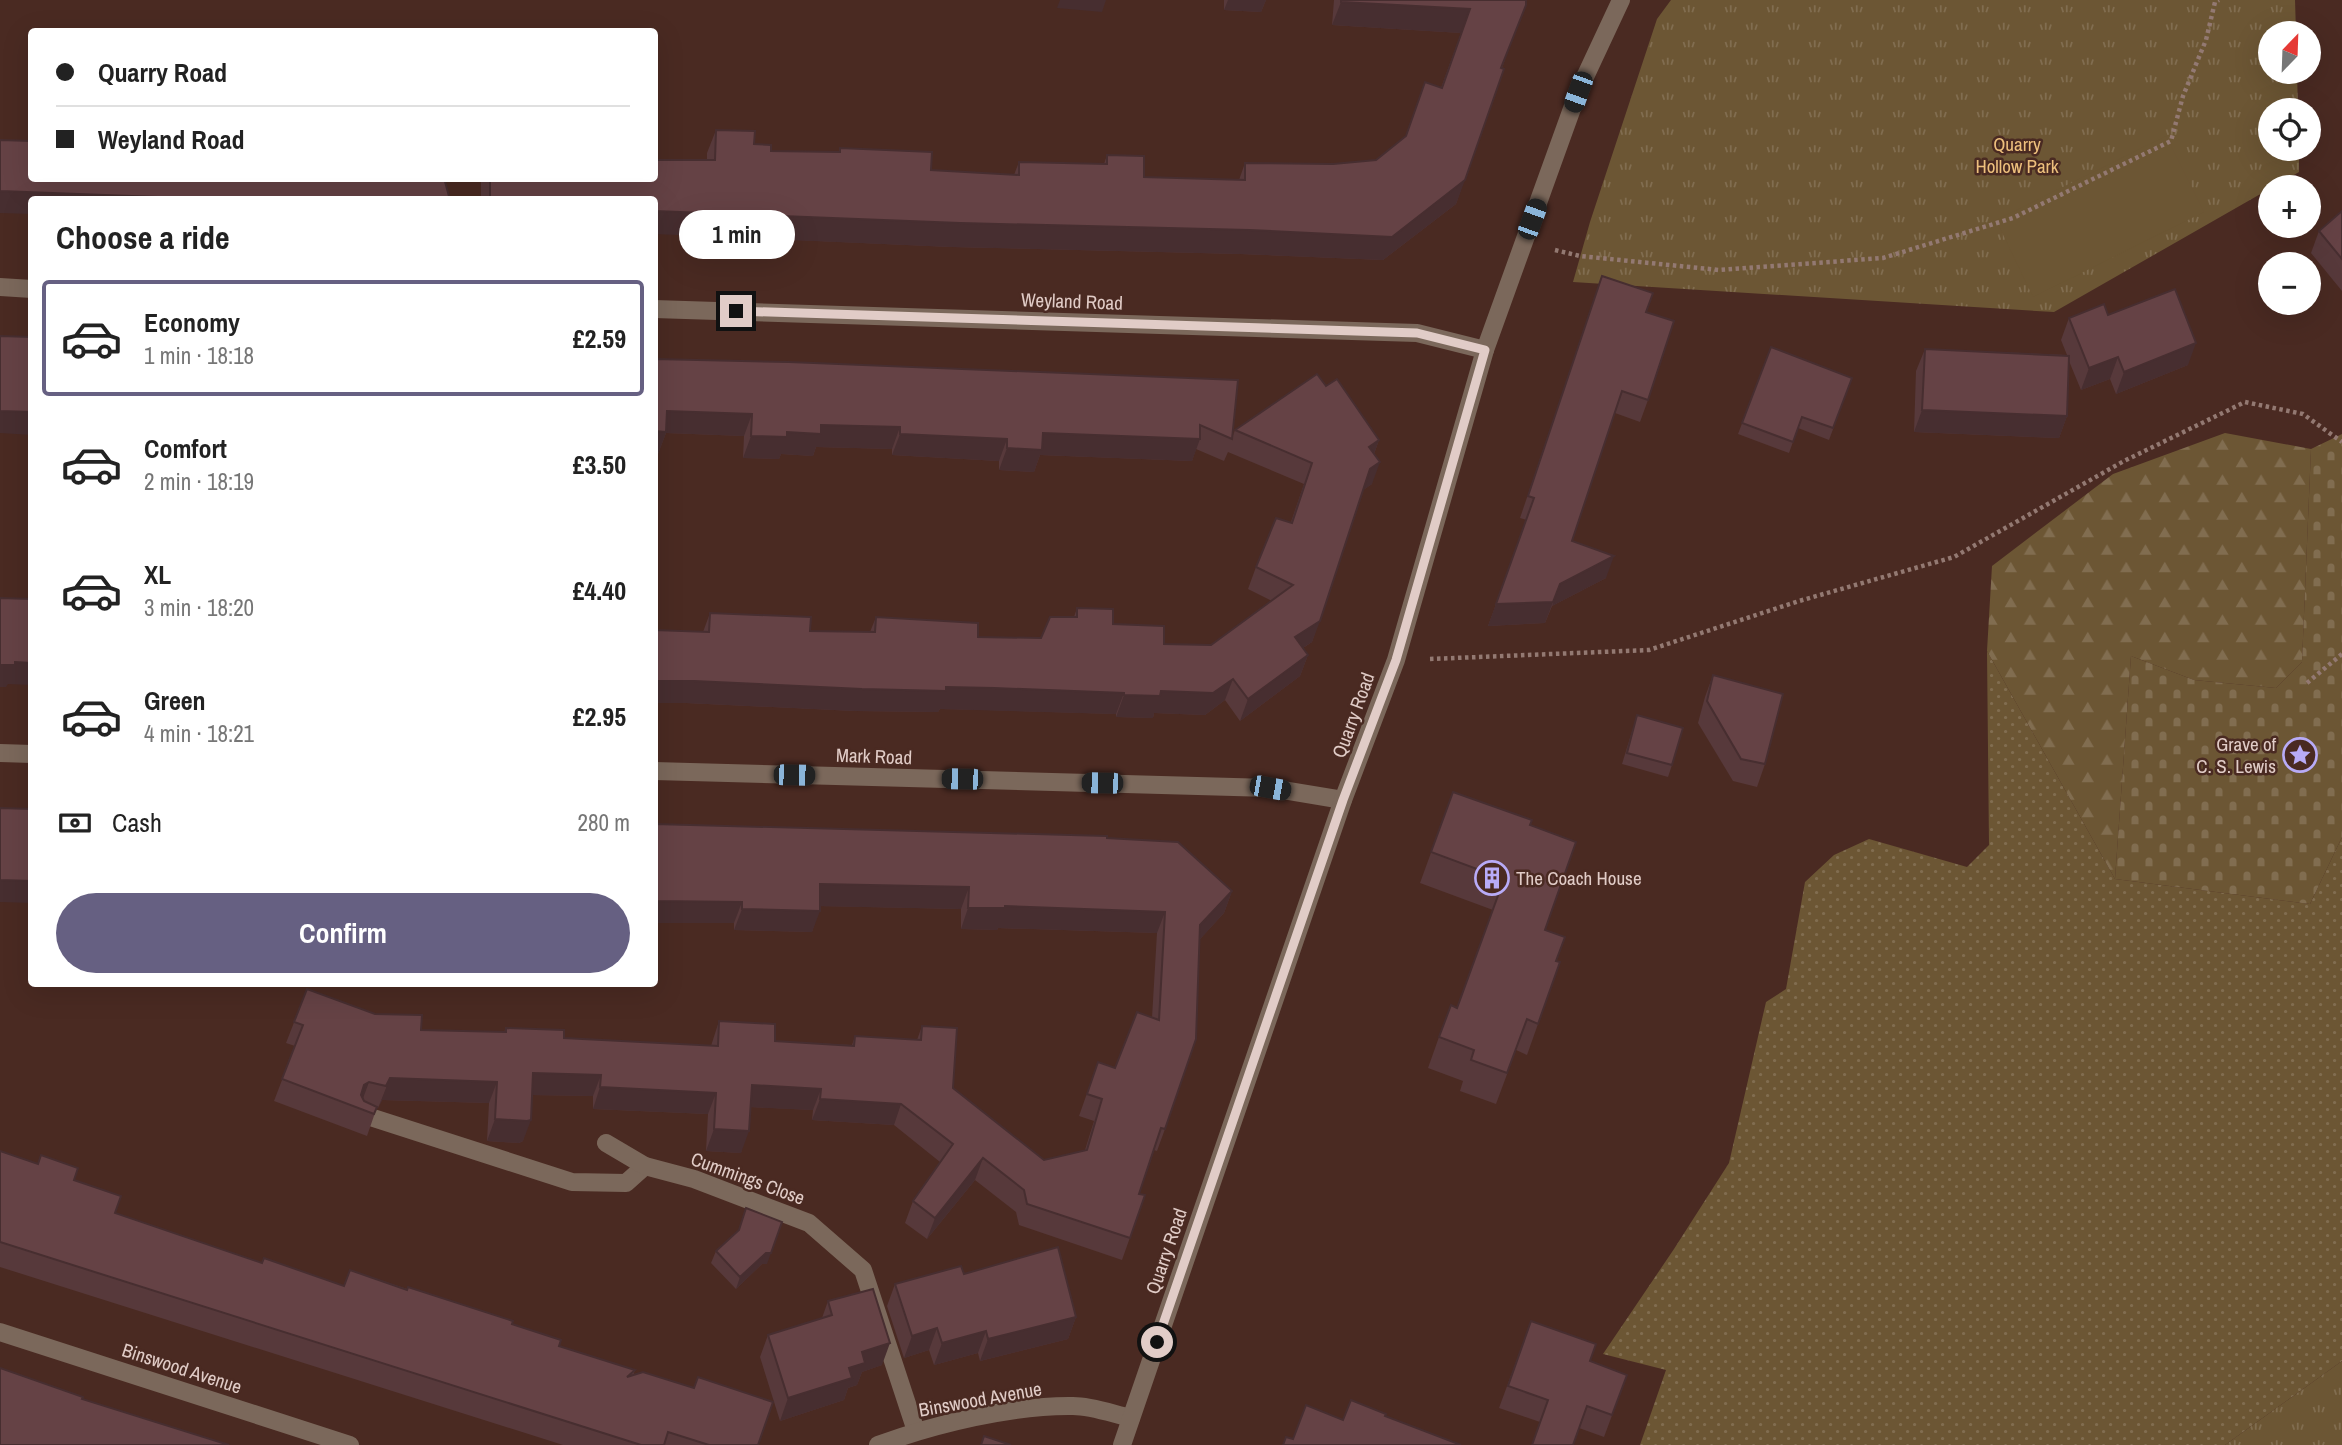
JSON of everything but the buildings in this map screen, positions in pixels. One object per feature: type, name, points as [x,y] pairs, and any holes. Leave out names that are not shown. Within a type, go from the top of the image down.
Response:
[{"type":"street","name":"Quarry Road","points":[[1122,1445],[1343,800],[1396,660],[1485,350],[1578,92],[1621,0]]},
{"type":"street","points":[[0,288],[28,289]]},
{"type":"street","name":"Weyland Road","points":[[658,309],[1417,333],[1485,350]]},
{"type":"street","points":[[0,753],[28,754]]},
{"type":"street","name":"Mark Road","points":[[658,771],[1270,788],[1343,800]]},
{"type":"street","points":[[364,1115],[572,1182],[625,1183],[645,1166]]},
{"type":"street","name":"Cummings Close","points":[[606,1143],[645,1166],[694,1179],[809,1223],[863,1270],[916,1431]]},
{"type":"street","name":"Binswood Avenue","points":[[0,1332],[350,1445]]},
{"type":"street","name":"Binswood Avenue","points":[[878,1445],[916,1431],[1026,1408],[1076,1406],[1131,1418]]},
{"type":"path","points":[[1523,244],[1580,256],[1719,270],[1883,258],[2013,218],[2171,141],[2183,96],[2206,40],[2215,2],[2220,0]]},
{"type":"path","points":[[1396,660],[1649,650],[1799,601],[1954,557],[2124,461],[2245,402],[2302,414],[2342,442]]},
{"type":"path","points":[[2307,683],[2342,654]]},
{"type":"green space","name":"Quarry Hollow Park","points":[[1671,0],[2295,0],[2296,21],[2258,21],[2258,84],[2297,84],[2298,98],[2258,98],[2258,161],[2299,161],[2299,172],[2294,175],[2258,175],[2258,195],[2054,312],[1573,282],[1657,19]]},
{"type":"green space","points":[[2166,136],[2204,212],[2033,297],[1996,220]]},
{"type":"green space","points":[[2225,433],[2311,449],[2302,662],[2276,688],[2194,680],[2131,656],[2115,879],[1987,651],[1992,566],[2113,474]]},
{"type":"green space","points":[[2342,434],[2342,837],[2310,904],[2115,879],[2131,656],[2194,680],[2276,688],[2302,662],[2311,449]]},
{"type":"green space","points":[[1987,651],[2115,879],[2310,904],[2342,837],[2342,1361],[2225,1445],[1640,1445],[1666,1370],[1603,1354],[1729,1163],[1766,1002],[1786,989],[1805,882],[1834,855],[1869,839],[1967,867],[1989,845]]},
{"type":"green space","points":[[2342,1361],[2342,1445],[2225,1445]]},
{"type":"place","name":"Grave of C. S. Lewis","points":[[2300,755]]},
{"type":"place","name":"The Coach House","points":[[1492,878]]},
{"type":"route","points":[[736,311],[1417,333],[1485,350],[1396,660],[1343,800],[1157,1342]]}]
